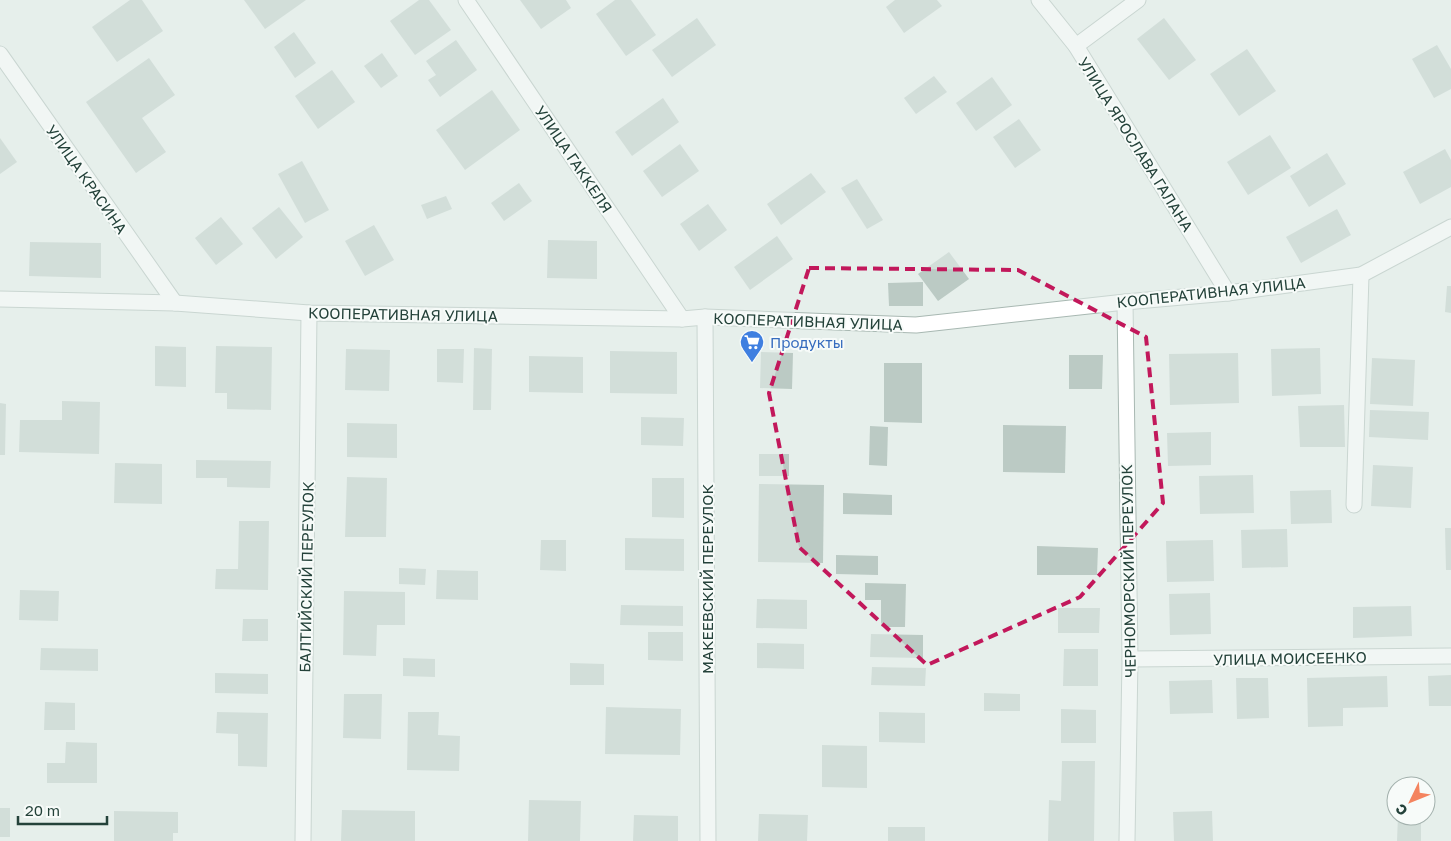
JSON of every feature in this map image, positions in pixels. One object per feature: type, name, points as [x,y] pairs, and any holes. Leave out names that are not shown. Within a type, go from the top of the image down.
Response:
[{"type":"street","name":"УЛИЦА ГАККЕЛЯ","points":[[466,0],[682,319]]},
{"type":"street","name":"УЛИЦА ЯРОСЛАВА ГАЛАНА","points":[[1039,0],[1076,46],[1228,293]]},
{"type":"street","points":[[1076,46],[1138,0]]},
{"type":"street","name":"УЛИЦА КРАСИНА","points":[[0,54],[175,303]]},
{"type":"street","name":"КООПЕРАТИВНАЯ УЛИЦА","points":[[0,299],[175,303],[309,313],[682,319],[705,317],[916,325],[1125,302],[1228,293],[1361,275],[1451,227]]},
{"type":"street","points":[[1354,505],[1361,275]]},
{"type":"street","name":"ЧЕРНОМОРСКИЙ ПЕРЕУЛОК","points":[[1125,302],[1130,659],[1127,841]]},
{"type":"street","name":"БАЛТИЙСКИЙ ПЕРЕУЛОК","points":[[303,841],[309,313]]},
{"type":"street","name":"МАКЕЕВСКИЙ ПЕРЕУЛОК","points":[[705,317],[708,841]]},
{"type":"street","name":"УЛИЦА МОИСЕЕНКО","points":[[1130,659],[1451,656]]},
{"type":"highlighted area","points":[[809,268],[1018,270],[1146,337],[1163,503],[1080,597],[927,665],[799,547],[769,393]]},
{"type":"building","points":[[130,0],[142,0],[163,31],[117,62],[92,27]]},
{"type":"building","points":[[244,0],[306,0],[265,29]]},
{"type":"building","points":[[419,0],[429,0],[451,30],[415,55],[390,21]]},
{"type":"building","points":[[520,0],[566,0],[571,8],[541,29]]},
{"type":"building","points":[[615,0],[631,0],[656,35],[626,56],[596,14]]},
{"type":"building","points":[[895,0],[937,0],[942,6],[904,33],[886,7]]},
{"type":"building","points":[[697,18],[716,45],[672,77],[652,50]]},
{"type":"building","points":[[1164,18],[1196,60],[1169,80],[1137,39]]},
{"type":"building","points":[[294,32],[316,63],[295,78],[274,47]]},
{"type":"building","points":[[456,40],[477,70],[440,97],[428,80],[436,75],[426,61]]},
{"type":"building","points":[[1437,45],[1451,69],[1451,89],[1434,98],[1412,59]]},
{"type":"building","points":[[1247,49],[1276,91],[1239,116],[1210,74]]},
{"type":"building","points":[[382,53],[398,76],[381,88],[364,66]]},
{"type":"building","points":[[149,58],[175,95],[142,118],[166,152],[136,173],[86,102]]},
{"type":"building","points":[[332,70],[355,102],[318,129],[295,96]]},
{"type":"building","points":[[934,76],[947,92],[916,114],[904,98]]},
{"type":"building","points":[[992,77],[1012,105],[976,131],[956,103]]},
{"type":"building","points":[[492,90],[520,130],[465,170],[436,130]]},
{"type":"building","points":[[663,98],[679,122],[632,156],[615,132]]},
{"type":"building","points":[[1019,119],[1041,150],[1015,168],[993,137]]},
{"type":"building","points":[[1270,135],[1291,168],[1248,195],[1227,162]]},
{"type":"building","points":[[0,138],[17,162],[0,174]]},
{"type":"building","points":[[680,144],[699,171],[662,197],[643,171]]},
{"type":"building","points":[[1445,149],[1451,160],[1451,187],[1420,204],[1403,172]]},
{"type":"building","points":[[1327,153],[1346,184],[1309,207],[1290,176]]},
{"type":"building","points":[[302,161],[329,210],[305,223],[278,174]]},
{"type":"building","points":[[811,173],[826,192],[781,225],[767,204]]},
{"type":"building","points":[[857,179],[883,220],[867,229],[841,188]]},
{"type":"building","points":[[519,183],[532,201],[504,221],[491,203]]},
{"type":"building","points":[[446,196],[452,209],[427,219],[421,205]]},
{"type":"building","points":[[708,204],[727,230],[699,251],[680,224]]},
{"type":"building","points":[[279,207],[303,237],[276,259],[252,228]]},
{"type":"building","points":[[1337,209],[1351,235],[1301,263],[1286,237]]},
{"type":"building","points":[[221,217],[243,244],[216,265],[195,238]]},
{"type":"building","points":[[374,225],[394,260],[365,276],[345,241]]},
{"type":"building","points":[[777,236],[793,259],[750,290],[734,267]]},
{"type":"building","points":[[548,240],[597,241],[597,279],[547,278]]},
{"type":"building","points":[[30,242],[101,243],[101,278],[29,276]]},
{"type":"building","points":[[949,252],[969,279],[938,301],[918,274]]},
{"type":"building","points":[[923,282],[923,306],[889,306],[888,283]]},
{"type":"building","points":[[1447,286],[1451,286],[1451,313],[1445,312]]},
{"type":"building","points":[[155,346],[186,347],[186,387],[155,386]]},
{"type":"building","points":[[216,346],[272,347],[271,410],[227,409],[227,393],[215,393]]},
{"type":"building","points":[[474,348],[492,349],[491,410],[473,410]]},
{"type":"building","points":[[1320,348],[1321,394],[1272,396],[1271,349]]},
{"type":"building","points":[[346,349],[390,350],[389,391],[345,390]]},
{"type":"building","points":[[437,349],[464,349],[463,383],[437,382]]},
{"type":"building","points":[[610,351],[677,352],[677,394],[610,393]]},
{"type":"building","points":[[761,352],[793,353],[792,389],[760,388]]},
{"type":"building","points":[[1238,353],[1239,403],[1170,405],[1169,354]]},
{"type":"building","points":[[1069,355],[1103,355],[1102,389],[1069,389]]},
{"type":"building","points":[[529,356],[583,357],[583,393],[529,392]]},
{"type":"building","points":[[1372,358],[1415,360],[1413,406],[1370,404]]},
{"type":"building","points":[[884,363],[922,363],[922,423],[884,422]]},
{"type":"building","points":[[62,401],[100,402],[99,454],[19,452],[20,420],[62,420]]},
{"type":"building","points":[[0,403],[6,404],[5,455],[0,455]]},
{"type":"building","points":[[1344,405],[1345,447],[1300,447],[1298,406]]},
{"type":"building","points":[[1370,410],[1429,412],[1428,440],[1369,437]]},
{"type":"building","points":[[641,417],[684,418],[683,446],[641,445]]},
{"type":"building","points":[[347,423],[397,424],[397,458],[347,457]]},
{"type":"building","points":[[1003,425],[1066,426],[1065,473],[1003,472]]},
{"type":"building","points":[[870,426],[888,427],[887,466],[869,465]]},
{"type":"building","points":[[1211,432],[1211,465],[1168,466],[1167,433]]},
{"type":"building","points":[[759,454],[789,454],[789,476],[759,476]]},
{"type":"building","points":[[196,460],[271,461],[270,488],[227,487],[227,478],[196,478]]},
{"type":"building","points":[[115,463],[162,464],[162,504],[114,503]]},
{"type":"building","points":[[1373,465],[1413,467],[1411,508],[1371,506]]},
{"type":"building","points":[[1253,475],[1254,513],[1200,514],[1199,476]]},
{"type":"building","points":[[347,477],[387,478],[386,537],[345,537]]},
{"type":"building","points":[[652,478],[684,478],[684,518],[652,517]]},
{"type":"building","points":[[759,484],[824,485],[823,563],[758,562]]},
{"type":"building","points":[[1331,490],[1332,523],[1291,524],[1290,491]]},
{"type":"building","points":[[843,493],[892,495],[892,515],[843,514]]},
{"type":"building","points":[[239,521],[269,521],[268,590],[215,589],[216,569],[238,569]]},
{"type":"building","points":[[1445,528],[1451,528],[1451,570],[1446,570]]},
{"type":"building","points":[[1287,529],[1288,567],[1242,568],[1241,530]]},
{"type":"building","points":[[625,538],[684,539],[684,571],[625,570]]},
{"type":"building","points":[[541,540],[566,540],[566,571],[540,570]]},
{"type":"building","points":[[1213,540],[1214,581],[1167,582],[1166,541]]},
{"type":"building","points":[[1037,546],[1098,548],[1097,575],[1037,575]]},
{"type":"building","points":[[836,555],[878,556],[878,575],[836,574]]},
{"type":"building","points":[[399,568],[426,569],[425,585],[399,584]]},
{"type":"building","points":[[437,570],[478,571],[478,600],[436,599]]},
{"type":"building","points":[[865,583],[906,584],[905,627],[881,627],[881,600],[865,600]]},
{"type":"building","points":[[20,590],[59,591],[58,621],[19,620]]},
{"type":"building","points":[[344,591],[405,592],[405,625],[377,625],[376,656],[343,655]]},
{"type":"building","points":[[1210,593],[1211,634],[1170,635],[1169,594]]},
{"type":"building","points":[[757,599],[807,600],[807,629],[756,628]]},
{"type":"building","points":[[621,605],[683,606],[683,626],[620,625]]},
{"type":"building","points":[[1411,606],[1412,636],[1353,638],[1353,607]]},
{"type":"building","points":[[1058,608],[1100,608],[1099,633],[1058,633]]},
{"type":"building","points":[[243,619],[268,619],[268,641],[242,641]]},
{"type":"building","points":[[648,632],[683,632],[683,661],[648,660]]},
{"type":"building","points":[[871,634],[923,635],[923,658],[870,657]]},
{"type":"building","points":[[757,643],[804,644],[804,669],[757,668]]},
{"type":"building","points":[[41,648],[98,649],[98,671],[40,670]]},
{"type":"building","points":[[1064,649],[1098,649],[1098,686],[1063,686]]},
{"type":"building","points":[[403,658],[435,659],[435,677],[403,676]]},
{"type":"building","points":[[570,663],[604,664],[604,685],[570,685]]},
{"type":"building","points":[[872,667],[926,668],[925,686],[871,685]]},
{"type":"building","points":[[215,673],[268,674],[268,694],[215,693]]},
{"type":"building","points":[[1451,675],[1451,706],[1429,706],[1428,676]]},
{"type":"building","points":[[1387,676],[1388,707],[1343,708],[1343,726],[1308,727],[1307,678]]},
{"type":"building","points":[[1236,678],[1268,678],[1269,718],[1237,719]]},
{"type":"building","points":[[1212,680],[1213,713],[1170,714],[1169,681]]},
{"type":"building","points":[[984,693],[1020,694],[1020,711],[984,711]]},
{"type":"building","points":[[344,694],[382,694],[381,739],[343,738]]},
{"type":"building","points":[[45,702],[75,703],[75,730],[44,730]]},
{"type":"building","points":[[606,707],[681,709],[680,755],[605,754]]},
{"type":"building","points":[[1061,709],[1096,710],[1096,743],[1061,743]]},
{"type":"building","points":[[217,712],[268,713],[267,767],[238,766],[238,734],[216,733]]},
{"type":"building","points":[[408,712],[439,712],[438,735],[460,736],[459,771],[407,770]]},
{"type":"building","points":[[879,712],[925,713],[925,743],[879,742]]},
{"type":"building","points":[[66,742],[97,743],[97,783],[47,783],[47,763],[65,763]]},
{"type":"building","points":[[822,745],[867,746],[867,788],[822,787]]},
{"type":"building","points":[[1062,761],[1095,761],[1094,841],[1048,841],[1049,800],[1061,801]]},
{"type":"building","points":[[529,800],[581,801],[580,841],[528,841]]},
{"type":"building","points":[[0,808],[10,808],[10,837],[0,837]]},
{"type":"building","points":[[342,810],[415,811],[415,841],[341,841]]},
{"type":"building","points":[[114,811],[178,812],[178,833],[173,833],[173,841],[114,841]]},
{"type":"building","points":[[1212,811],[1213,841],[1174,841],[1173,812]]},
{"type":"building","points":[[759,814],[808,815],[807,841],[758,841]]},
{"type":"building","points":[[634,815],[678,816],[678,841],[633,841]]},
{"type":"building","points":[[1398,826],[1421,826],[1421,841],[1397,841]]},
{"type":"building","points":[[888,827],[925,827],[925,841],[888,841]]},
{"type":"place","name":"Продукты","points":[[752,363]]}]
